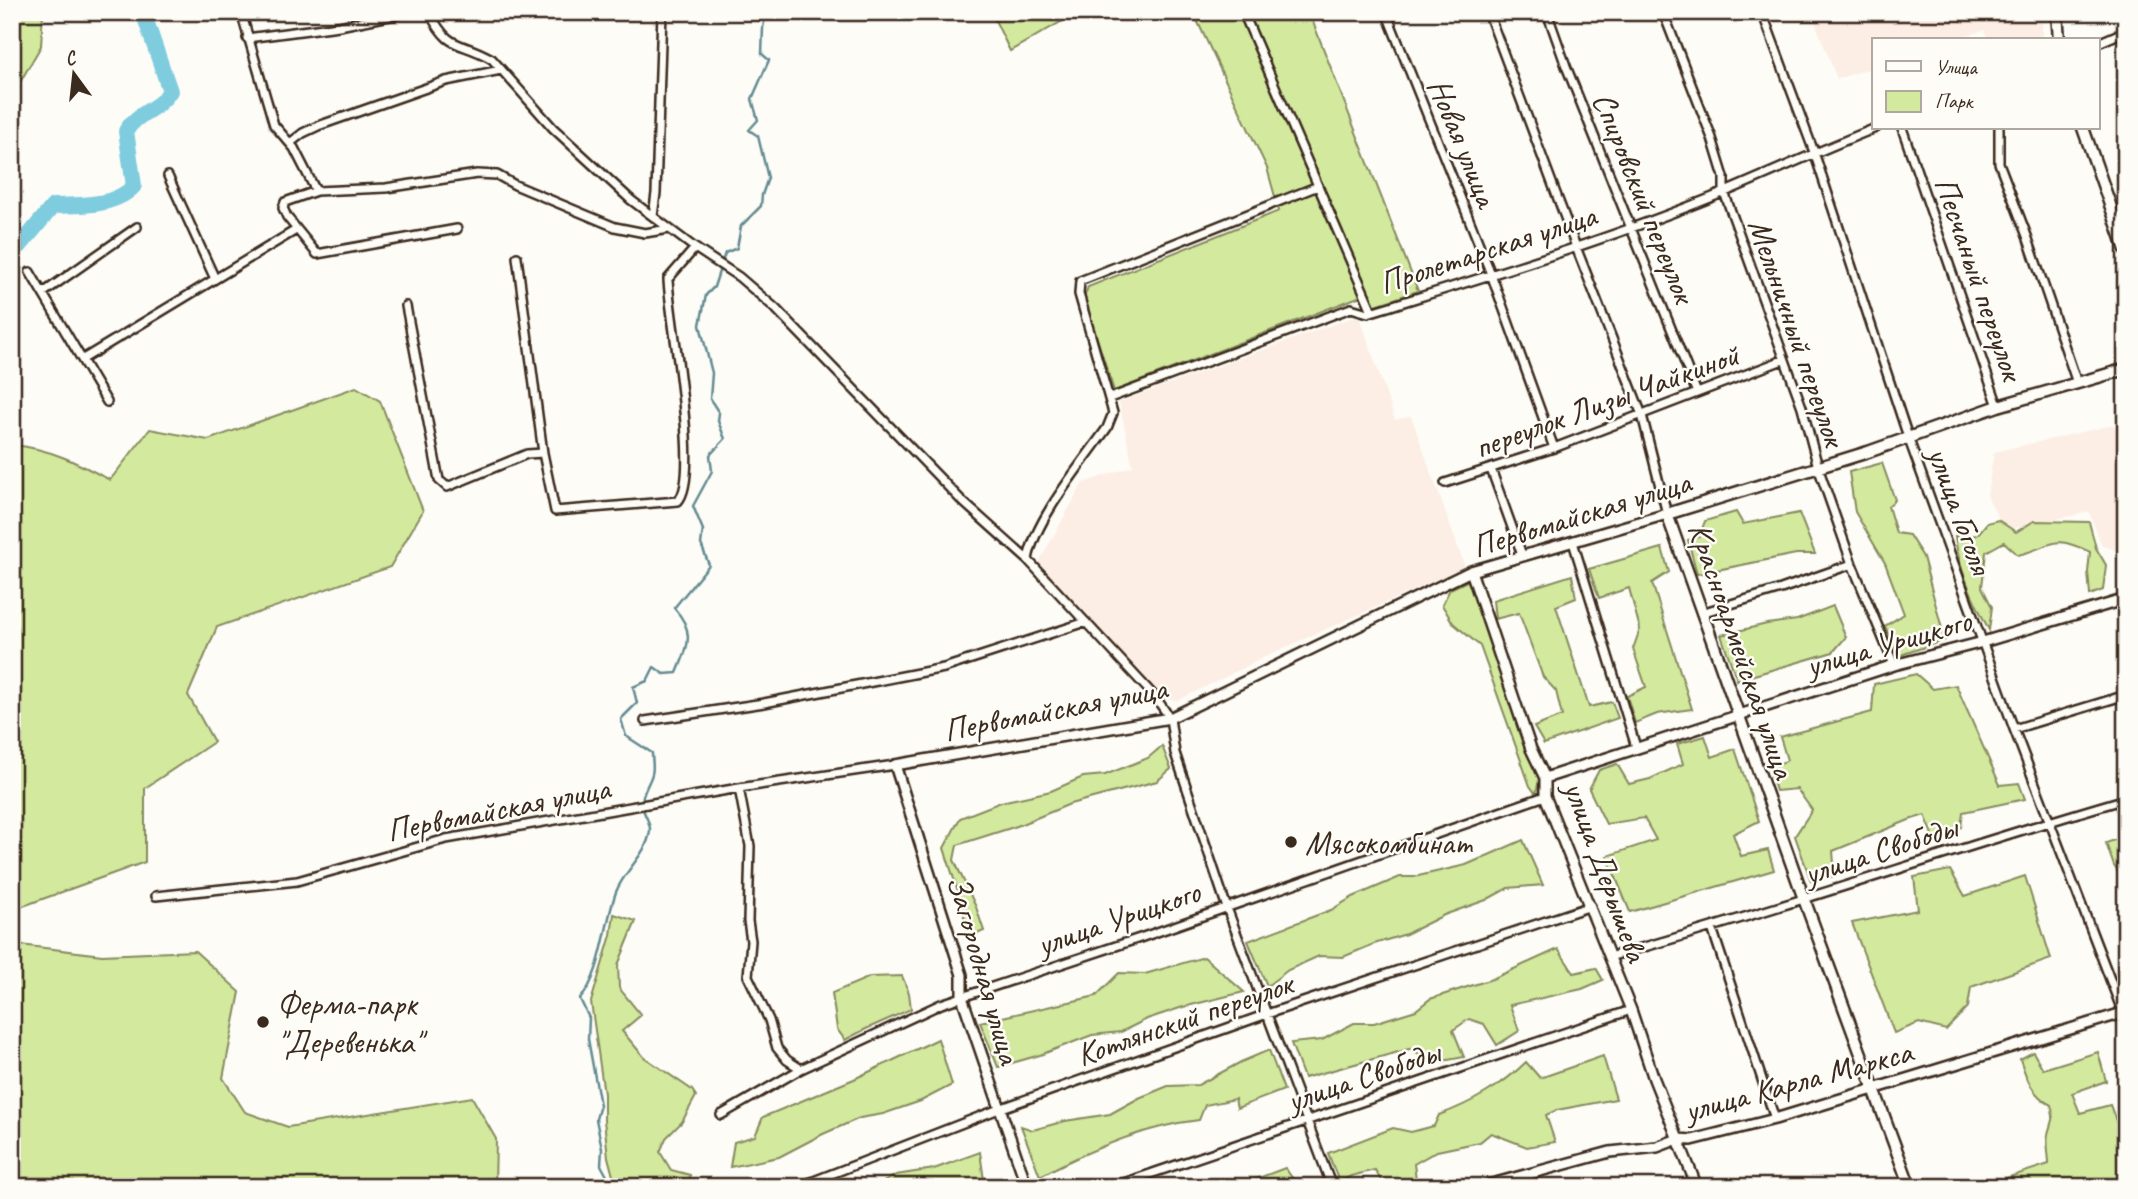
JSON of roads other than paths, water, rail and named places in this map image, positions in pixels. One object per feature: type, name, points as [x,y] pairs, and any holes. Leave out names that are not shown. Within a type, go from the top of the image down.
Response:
[{"type":"main road","points":[[2057,12],[2059,38]]},
{"type":"main road","points":[[2085,130],[2126,250]]},
{"type":"main road","name":"Первомайская улица","points":[[1667,514],[1818,467],[1998,406],[2126,369]]},
{"type":"main road","name":"Красноармейская улица","points":[[1667,514],[1910,1187]]},
{"type":"street","points":[[241,12],[274,125],[290,143],[316,191]]},
{"type":"street","points":[[247,38],[352,24],[410,12]]},
{"type":"street","points":[[429,12],[447,39],[457,46],[482,53],[492,59],[553,128],[631,200],[739,277],[775,309],[961,500],[1028,561],[1156,698],[1170,718],[1175,753],[1227,908],[1332,1187]]},
{"type":"street","points":[[653,216],[662,12]]},
{"type":"street","points":[[1243,12],[1372,312]]},
{"type":"street","name":"Новая улица","points":[[1386,12],[1491,274],[1554,448]]},
{"type":"street","name":"Красноармейская улица","points":[[1488,12],[1642,415],[1667,514]]},
{"type":"street","name":"Мельничный переулок","points":[[1663,12],[1712,138],[1724,177],[1724,192],[1802,407],[1818,467],[1852,564],[1894,665]]},
{"type":"street","name":"улица Гоголя","points":[[1762,12],[1814,152],[1908,437],[2014,729],[2125,1015]]},
{"type":"street","name":"Спировский переулок","points":[[1549,18],[1698,393]]},
{"type":"street","points":[[2100,42],[2126,31]]},
{"type":"street","points":[[290,143],[318,126],[426,87],[501,70]]},
{"type":"street","name":"Пролетарская улица","points":[[1111,398],[1350,308],[1372,312],[1576,247],[1724,192],[1872,130]]},
{"type":"street","name":"Песчаный переулок","points":[[1903,130],[1998,406]]},
{"type":"street","points":[[1999,130],[1999,163],[2077,383]]},
{"type":"street","points":[[457,229],[317,254],[296,230],[283,208],[285,202],[316,191],[386,188],[477,174],[498,175],[515,185],[615,227],[645,233],[669,229]]},
{"type":"street","points":[[168,176],[215,279]]},
{"type":"street","points":[[1028,561],[1030,546],[1039,528],[1107,428],[1114,413],[1079,294],[1080,281],[1318,186]]},
{"type":"street","points":[[43,293],[137,227]]},
{"type":"street","points":[[83,359],[296,230]]},
{"type":"street","points":[[517,257],[543,453],[555,511],[681,498],[685,486],[685,431],[668,279],[695,248]]},
{"type":"street","points":[[30,272],[107,402]]},
{"type":"street","points":[[406,306],[439,480],[447,487],[527,454],[543,453]]},
{"type":"street","name":"переулок Лизы Чайкиной","points":[[1445,483],[1554,448],[1783,360]]},
{"type":"street","points":[[1490,469],[1522,555]]},
{"type":"street","name":"Первомайская улица","points":[[156,896],[297,881],[446,839],[1170,718],[1471,571],[1667,514]]},
{"type":"street","points":[[1573,541],[1636,747]]},
{"type":"street","points":[[1701,613],[1852,564]]},
{"type":"street","name":"улица Дерышева","points":[[1471,571],[1531,749],[1545,778],[1545,796],[1591,905],[1654,1079],[1697,1187]]},
{"type":"street","name":"улица Урицкого","points":[[1545,778],[1894,665],[2126,600]]},
{"type":"street","points":[[645,721],[764,704],[933,670],[1086,622]]},
{"type":"street","points":[[2014,729],[2126,695]]},
{"type":"street","name":"Загородная улица","points":[[895,765],[962,975],[962,997],[1027,1187]]},
{"type":"street","points":[[739,788],[750,846],[748,921],[751,941],[748,976],[769,1020],[777,1048],[787,1060],[801,1069]]},
{"type":"street","name":"улица Урицкого","points":[[721,1115],[801,1069],[941,1004],[1227,908],[1545,796]]},
{"type":"street","name":"улица Свободы","points":[[1609,957],[1712,928],[2050,820],[2126,799]]},
{"type":"street","name":"Котлянский переулок","points":[[798,1187],[999,1109],[1267,1014],[1591,905]]},
{"type":"street","points":[[1712,928],[1775,1118]]},
{"type":"street","name":"улица Свободы","points":[[1112,1187],[1631,1010]]},
{"type":"street","name":"улица Карла Маркса","points":[[1481,1187],[1610,1152],[1657,1147],[1678,1139],[1692,1140],[1775,1118],[2125,1015]]},
{"type":"waterway","points":[[12,247],[20,246],[53,206],[107,201],[117,198],[134,186],[126,131],[136,119],[160,103],[170,91],[143,12]]},
{"type":"waterway","points":[[613,1187],[601,1165],[602,1149],[596,1119],[600,1105],[588,1039],[589,1018],[580,999],[587,990],[598,964],[616,892],[645,848],[650,831],[642,801],[653,772],[652,753],[626,736],[621,719],[637,703],[633,687],[647,681],[654,667],[664,674],[677,673],[687,647],[688,632],[674,608],[709,565],[701,544],[703,530],[693,506],[712,471],[710,455],[725,439],[718,421],[719,413],[710,399],[712,373],[700,325],[706,295],[714,287],[725,253],[737,248],[741,226],[761,206],[768,178],[758,136],[749,130],[758,120],[752,99],[769,60],[762,54],[766,12]]},
{"type":"place","name":"Мясокомбинат","points":[[1291,842]]},
{"type":"place","name":"Ферма-парк \"Деревенька\"","points":[[263,1022]]}]
